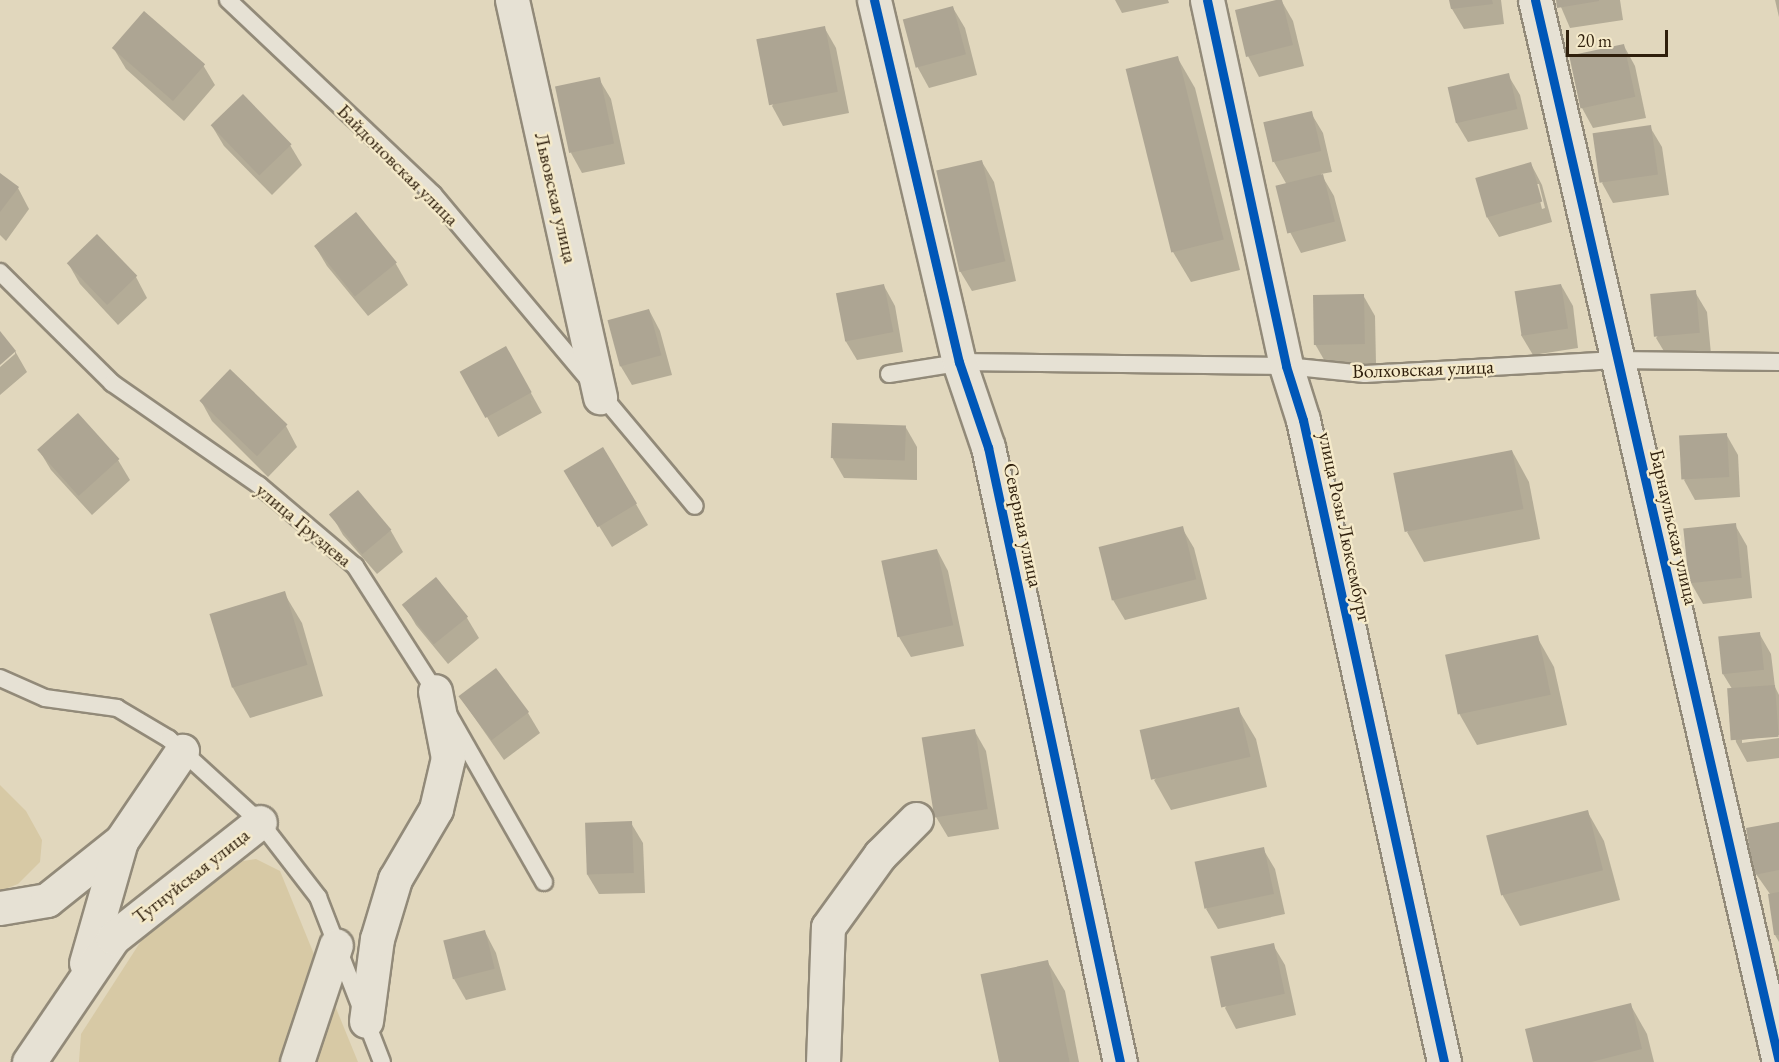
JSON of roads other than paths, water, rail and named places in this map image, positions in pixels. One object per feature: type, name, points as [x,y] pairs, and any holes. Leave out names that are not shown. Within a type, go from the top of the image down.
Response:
[{"type":"street","name":"Львовская улица","points":[[512,0],[600,397]]},
{"type":"street","name":"Северная улица","points":[[874,0],[962,362],[988,447],[1120,1062]]},
{"type":"street","name":"улица Розы Люксембург","points":[[1207,0],[1286,366],[1303,420],[1444,1062]]},
{"type":"street","name":"Барнаульская улица","points":[[1535,0],[1779,1062]]},
{"type":"street","points":[[366,1021],[378,939],[395,879],[436,809],[448,758],[435,691]]},
{"type":"street","points":[[0,908],[47,900],[121,841],[182,752]]},
{"type":"street","points":[[823,1062],[828,927],[880,855],[915,819]]},
{"type":"street","name":"Тугнуйская улица","points":[[29,1062],[113,938],[260,822]]},
{"type":"street","points":[[79,988],[121,841]]},
{"type":"street","points":[[297,1062],[336,945]]},
{"type":"lane","name":"Байдоновская улица","points":[[228,0],[433,194],[600,397],[694,506]]},
{"type":"lane","name":"улица Груздева","points":[[0,272],[112,383],[259,485],[355,566],[435,691],[544,882]]},
{"type":"lane","name":"Волховская улица","points":[[889,374],[962,362],[1286,366],[1365,374],[1617,360],[1779,362]]},
{"type":"lane","name":"Тугнуйская улица","points":[[0,678],[45,698],[117,708],[169,739],[260,822]]},
{"type":"lane","points":[[260,822],[318,897],[381,1062]]}]
